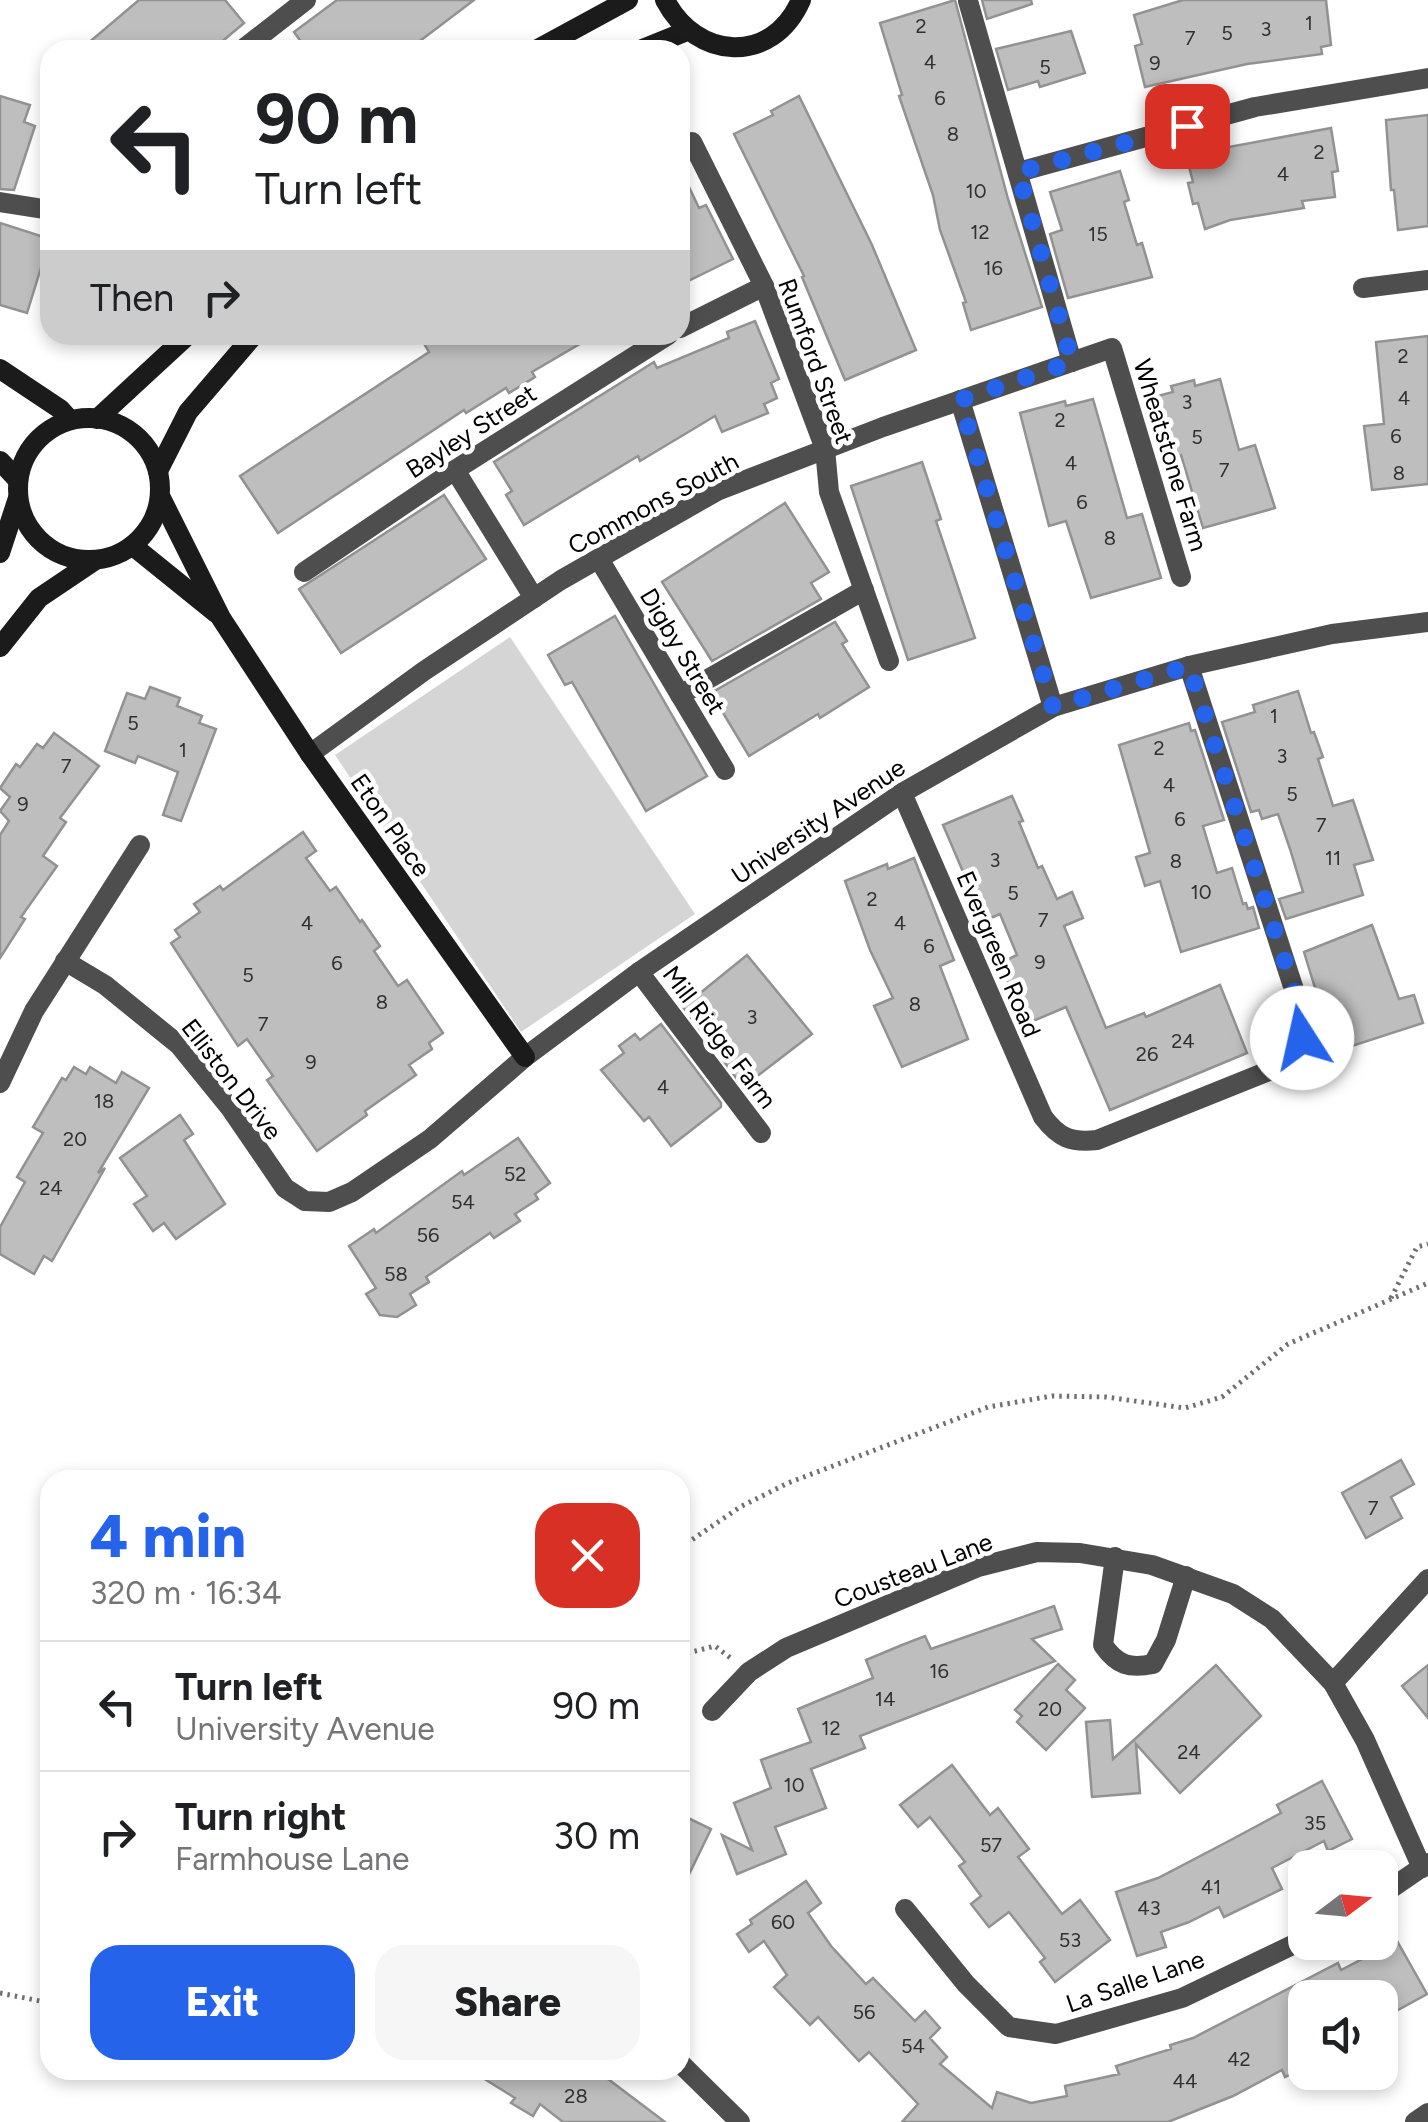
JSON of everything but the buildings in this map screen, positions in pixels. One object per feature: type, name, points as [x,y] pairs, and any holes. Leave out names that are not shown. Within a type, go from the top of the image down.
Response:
[{"type":"main road","points":[[554,40],[628,0]]},
{"type":"main road","points":[[665,0],[687,31],[708,44],[733,48],[757,44],[779,32],[801,0]]},
{"type":"main road","points":[[665,40],[687,31]]},
{"type":"main road","points":[[97,419],[177,345]]},
{"type":"main road","points":[[158,471],[188,412],[245,345]]},
{"type":"main road","points":[[0,369],[60,409],[70,420]]},
{"type":"main road","points":[[0,460],[18,489],[28,526],[49,548],[69,558],[94,560],[133,546],[146,532],[160,496],[158,471],[149,450],[135,434],[124,426],[97,419],[70,420],[49,429],[26,456],[18,489],[0,553]]},
{"type":"main road","name":"Eton Place","points":[[160,496],[221,618],[310,754],[525,1057]]},
{"type":"main road","name":"Eton Place","points":[[133,546],[221,618]]},
{"type":"main road","points":[[0,647],[39,598],[94,560]]},
{"type":"street","points":[[255,40],[306,0]]},
{"type":"street","points":[[968,1],[1072,362]]},
{"type":"street","points":[[1018,172],[1255,107],[1428,78]]},
{"type":"street","name":"Rumford Street","points":[[692,142],[764,286],[825,449],[829,492],[890,661]]},
{"type":"street","points":[[0,202],[40,208]]},
{"type":"street","points":[[1363,288],[1428,280]]},
{"type":"street","points":[[690,323],[764,286]]},
{"type":"street","name":"Bayley Street","points":[[304,572],[652,345]]},
{"type":"street","name":"Commons South","points":[[310,754],[534,598],[717,491],[1112,348]]},
{"type":"street","name":"Wheatstone Farm","points":[[1112,348],[1182,577]]},
{"type":"street","points":[[960,400],[1053,707]]},
{"type":"street","points":[[455,470],[534,598]]},
{"type":"street","name":"Digby Street","points":[[599,559],[725,770]]},
{"type":"street","points":[[680,695],[864,590]]},
{"type":"street","name":"University Avenue","points":[[305,1201],[329,1202],[352,1192],[430,1139],[525,1057],[639,972],[902,793],[1053,707],[1189,666],[1332,634],[1428,622]]},
{"type":"street","name":"Evergreen Road","points":[[902,793],[1043,1117],[1054,1132],[1073,1142],[1097,1140],[1281,1066],[1294,1056],[1302,1038],[1300,1008],[1189,666]]},
{"type":"street","points":[[0,1083],[34,1011],[140,846]]},
{"type":"street","name":"Elliston Drive","points":[[65,961],[106,985],[179,1045],[231,1109],[285,1188],[305,1201]]},
{"type":"street","name":"Mill Ridge Farm","points":[[639,972],[761,1133]]},
{"type":"street","name":"Cousteau Lane","points":[[712,1711],[749,1672],[786,1648],[978,1567],[1037,1552],[1080,1552],[1152,1564],[1233,1594],[1272,1619],[1333,1684],[1427,1873]]},
{"type":"street","points":[[1116,1558],[1103,1645],[1115,1662],[1136,1668],[1154,1664],[1166,1640],[1186,1576]]},
{"type":"street","points":[[1333,1684],[1428,1580]]},
{"type":"street","points":[[1398,1887],[1427,1873]]},
{"type":"street","name":"La Salle Lane","points":[[904,1910],[966,1984],[1009,2027],[1056,2034],[1182,1998],[1288,1947]]},
{"type":"street","points":[[690,2073],[740,2122]]},
{"type":"street","points":[[1414,2122],[1428,2113]]},
{"type":"path","points":[[1390,1301],[1417,1246],[1428,1244]]},
{"type":"path","points":[[690,1541],[740,1506],[788,1482],[988,1407],[1052,1396],[1106,1397],[1186,1408],[1222,1397],[1288,1344],[1428,1283]]},
{"type":"path","points":[[690,1652],[715,1646],[749,1672]]},
{"type":"path","points":[[0,1993],[40,2000]]},
{"type":"shaded area","points":[[510,637],[695,914],[521,1032],[335,755]]},
{"type":"route","points":[[1187,126],[1018,172],[1072,362],[960,400],[1053,707],[1189,666],[1300,1008],[1302,1038]]}]
